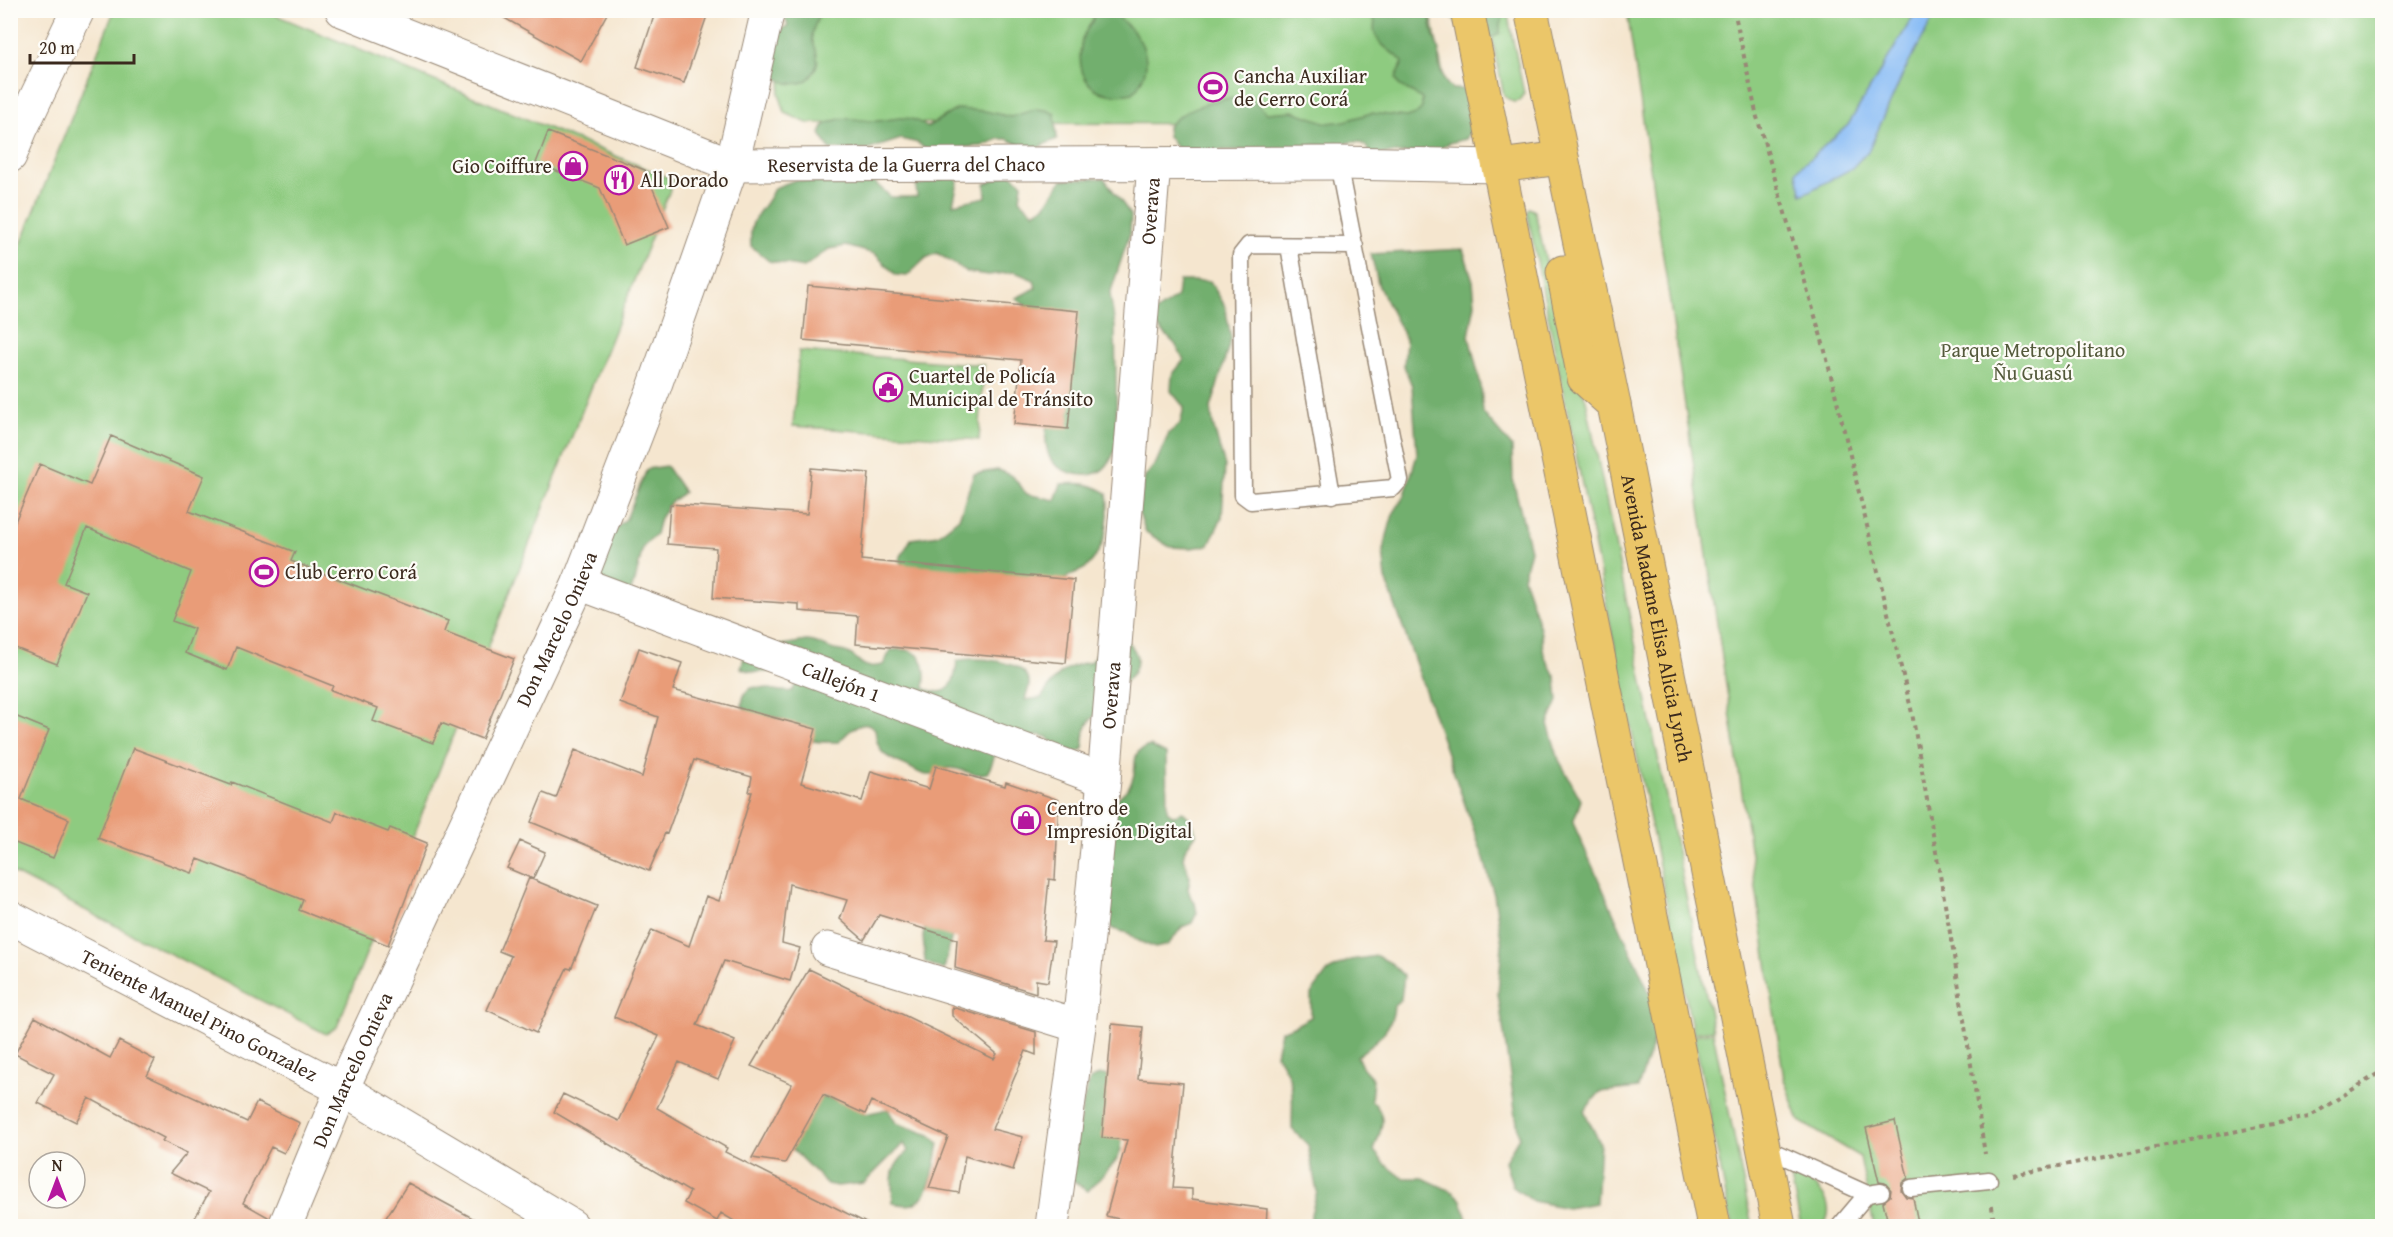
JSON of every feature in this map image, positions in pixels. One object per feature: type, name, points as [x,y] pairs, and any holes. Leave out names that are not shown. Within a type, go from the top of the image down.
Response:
[{"type":"highway","points":[[1467,10],[1714,1227]]},
{"type":"highway","name":"Avenida Madame Elisa Alicia Lynch","points":[[1531,10],[1551,159],[1614,405],[1779,1227]]},
{"type":"highway","points":[[1499,166],[1551,159]]},
{"type":"street","points":[[14,136],[78,10]]},
{"type":"street","name":"Reservista de la Guerra del Chaco","points":[[342,10],[732,165],[1499,166]]},
{"type":"street","name":"Don Marcelo Onieva","points":[[285,1227],[342,1089],[579,583],[654,388],[732,165],[768,10]]},
{"type":"street","name":"Overava","points":[[1052,1227],[1079,1026],[1104,780],[1154,164]]},
{"type":"street","name":"Callejón 1","points":[[579,583],[1104,780]]},
{"type":"street","name":"Teniente Manuel Pino Gonzalez","points":[[10,917],[342,1089],[572,1227]]},
{"type":"street","points":[[828,949],[1079,1026]]},
{"type":"lane","points":[[1338,164],[1400,480],[1393,488],[1251,501],[1242,495],[1241,255],[1249,245],[1354,246]]},
{"type":"lane","points":[[1289,246],[1332,495]]},
{"type":"lane","points":[[1763,1147],[1874,1193],[1840,1227]]},
{"type":"lane","points":[[1911,1188],[1989,1180]]},
{"type":"path","points":[[1734,10],[1757,117],[1824,346],[1912,713],[1989,1180],[2309,1117],[2382,1071]]},
{"type":"green space","points":[[1430,10],[1449,103],[1430,124],[807,123],[785,113],[779,93],[798,11]]},
{"type":"green space","name":"Club Cerro Corá","points":[[114,11],[266,11],[674,180],[337,1027],[326,1034],[11,872],[10,272]]},
{"type":"green space","points":[[783,11],[819,11],[812,36],[817,64],[809,78],[796,84],[782,81],[769,71],[779,30],[788,26]]},
{"type":"green space","points":[[1094,11],[1114,11],[1134,32],[1143,47],[1145,70],[1143,78],[1133,93],[1107,94],[1097,90],[1084,76],[1080,54],[1082,40],[1093,19]]},
{"type":"green space","points":[[1369,11],[1425,11],[1430,17],[1433,35],[1440,51],[1439,66],[1443,76],[1452,89],[1462,89],[1470,95],[1475,123],[1466,139],[1449,143],[1434,152],[1370,154],[1366,146],[1359,142],[1350,142],[1341,146],[1314,145],[1282,150],[1178,150],[1168,136],[1167,128],[1173,121],[1194,108],[1218,100],[1252,101],[1267,113],[1293,111],[1327,123],[1345,121],[1371,113],[1407,117],[1416,114],[1422,108],[1422,99],[1399,85],[1396,78],[1403,62],[1378,40],[1374,29],[1375,22]]},
{"type":"green space","points":[[1447,11],[1520,11],[1504,16],[1500,24],[1500,33],[1486,39],[1464,29]]},
{"type":"green space","points":[[1487,11],[1507,11],[1524,93],[1519,101],[1513,102],[1504,96]]},
{"type":"green space","name":"Parque Metropolitano Ñu Guasú","points":[[1627,11],[2382,11],[2382,1226],[1874,1226],[1860,1157],[1799,1121],[1784,1079]]},
{"type":"green space","points":[[957,109],[985,111],[1011,117],[1036,109],[1046,110],[1055,114],[1057,139],[1032,150],[1007,139],[999,139],[982,146],[965,147],[958,154],[925,149],[918,143],[901,139],[867,150],[830,149],[820,134],[823,126],[838,119],[878,121],[908,118],[927,127]]},
{"type":"green space","points":[[1010,173],[1022,183],[1020,200],[1034,213],[1045,206],[1062,180],[1104,178],[1131,215],[1130,233],[1110,294],[1115,326],[1117,446],[1105,467],[1092,474],[1077,474],[1062,469],[1056,465],[1048,453],[1046,430],[1052,401],[1052,384],[1048,324],[1016,298],[1036,288],[1034,280],[1015,272],[988,275],[967,272],[937,253],[926,258],[907,276],[896,275],[875,254],[846,246],[829,249],[804,267],[769,261],[751,246],[754,220],[774,188],[795,180],[816,182],[867,176],[891,197],[917,197],[916,186],[954,175],[958,182],[953,204],[986,197],[985,184]]},
{"type":"green space","points":[[1529,208],[1535,211],[1566,352],[1586,400],[1713,1030],[1693,1033],[1527,212]]},
{"type":"green space","points":[[1463,249],[1473,281],[1475,304],[1469,336],[1481,386],[1483,413],[1512,447],[1513,480],[1530,550],[1523,577],[1540,628],[1544,655],[1556,678],[1558,701],[1548,724],[1559,760],[1581,800],[1573,823],[1661,1018],[1638,1088],[1600,1092],[1584,1111],[1600,1143],[1596,1203],[1567,1208],[1533,1201],[1513,1187],[1505,1161],[1519,1137],[1498,993],[1502,945],[1494,895],[1484,859],[1386,579],[1383,550],[1393,514],[1405,495],[1417,455],[1412,386],[1404,366],[1406,340],[1379,287],[1371,254]]},
{"type":"green space","points":[[1179,281],[1210,281],[1225,306],[1231,338],[1211,408],[1213,425],[1225,466],[1222,517],[1209,545],[1191,548],[1170,547],[1146,532],[1138,511],[1145,477],[1156,463],[1169,433],[1180,424],[1184,407],[1171,391],[1172,375],[1184,360],[1175,344],[1148,317],[1177,297]]},
{"type":"green space","points":[[799,351],[984,365],[979,440],[793,426]]},
{"type":"green space","points":[[666,466],[684,492],[670,503],[660,518],[656,534],[643,547],[635,581],[627,598],[596,600],[602,564],[613,531],[626,519],[647,469]]},
{"type":"green space","points":[[997,470],[1014,478],[1026,494],[1055,500],[1061,484],[1074,483],[1090,485],[1107,493],[1106,532],[1099,550],[1088,566],[1064,581],[905,568],[899,560],[911,539],[938,535],[959,518],[974,474]]},
{"type":"green space","points":[[806,641],[846,652],[865,666],[883,665],[891,650],[901,649],[916,653],[925,671],[924,688],[940,692],[950,687],[953,682],[957,661],[975,659],[999,661],[1010,664],[1026,675],[1029,684],[1025,700],[1041,698],[1061,673],[1073,666],[1090,662],[1101,648],[1126,641],[1135,651],[1137,663],[1134,672],[1089,722],[1085,731],[1083,749],[1076,753],[1052,744],[1048,737],[1039,735],[998,748],[987,773],[976,774],[948,768],[933,775],[927,775],[884,754],[878,745],[875,729],[868,724],[855,727],[839,742],[809,740],[782,720],[755,715],[742,706],[744,696],[753,687],[792,691],[796,685],[806,683],[801,665],[764,672],[741,668],[746,651]]},
{"type":"green space","points":[[1150,746],[1166,754],[1167,811],[1174,816],[1182,811],[1191,821],[1196,834],[1185,849],[1183,858],[1190,877],[1188,888],[1190,896],[1195,903],[1197,913],[1192,923],[1182,927],[1168,945],[1155,948],[1128,933],[1113,929],[1091,911],[1118,798],[1132,781],[1139,751]]},
{"type":"green space","points":[[928,913],[953,930],[944,970],[925,962],[923,936]]},
{"type":"green space","points":[[1377,956],[1391,963],[1404,976],[1401,999],[1394,1005],[1387,1028],[1377,1040],[1357,1056],[1362,1067],[1373,1079],[1371,1100],[1377,1106],[1382,1118],[1381,1130],[1374,1151],[1385,1164],[1403,1178],[1423,1178],[1453,1192],[1461,1200],[1469,1226],[1311,1226],[1311,1214],[1317,1192],[1308,1145],[1292,1129],[1292,1090],[1283,1064],[1276,1054],[1281,1031],[1311,1017],[1311,994],[1328,971],[1350,960]]},
{"type":"green space","points":[[1713,1032],[1752,1226],[1732,1226],[1694,1035]]},
{"type":"green space","points":[[1099,1075],[1107,1075],[1119,1115],[1122,1137],[1119,1155],[1113,1165],[1088,1191],[1069,1178],[1083,1103],[1090,1080]]},
{"type":"green space","points":[[821,1097],[845,1102],[865,1114],[888,1109],[896,1123],[930,1135],[939,1143],[932,1178],[919,1201],[908,1205],[893,1203],[894,1169],[908,1151],[904,1143],[864,1183],[837,1186],[827,1184],[788,1145]]},
{"type":"green space","points":[[1789,1169],[1793,1169],[1807,1179],[1826,1200],[1828,1217],[1823,1226],[1801,1226]]},
{"type":"water","points":[[1917,10],[1937,11],[1903,74],[1869,150],[1851,169],[1802,195],[1796,171],[1848,125]]},
{"type":"building","points":[[490,10],[609,10],[581,61]]},
{"type":"building","points":[[656,10],[709,10],[684,83],[637,67]]},
{"type":"building","points":[[548,132],[645,170],[669,227],[624,245],[600,188],[536,163]]},
{"type":"building","points":[[808,286],[1079,311],[1068,429],[1014,424],[1021,360],[803,340]]},
{"type":"building","points":[[111,436],[204,476],[189,511],[295,552],[291,561],[448,621],[444,632],[514,659],[482,739],[441,723],[433,743],[373,721],[378,708],[331,690],[333,686],[236,647],[227,670],[185,653],[194,629],[172,621],[191,572],[87,528],[64,583],[87,592],[57,664],[10,646],[10,533],[40,464],[90,485]]},
{"type":"building","points":[[811,468],[869,473],[861,560],[1074,580],[1066,663],[856,644],[858,616],[799,611],[799,604],[713,598],[716,548],[667,544],[670,504],[807,514]]},
{"type":"building","points":[[639,648],[682,663],[673,690],[816,729],[801,783],[862,801],[871,771],[929,789],[936,766],[1005,786],[1006,782],[1059,800],[1055,880],[1049,879],[1043,940],[1054,941],[1048,982],[1036,980],[1036,993],[955,968],[957,939],[879,915],[864,940],[840,919],[847,900],[789,884],[782,943],[800,948],[790,981],[724,961],[697,1025],[735,1041],[718,1079],[679,1062],[657,1108],[727,1148],[725,1152],[874,1227],[744,1227],[721,1213],[717,1221],[684,1203],[690,1192],[554,1112],[563,1094],[619,1121],[659,1036],[614,1017],[652,930],[689,946],[706,896],[719,901],[752,792],[749,792],[752,777],[694,760],[667,834],[665,833],[649,871],[531,822],[543,793],[556,798],[575,750],[642,777],[658,717],[620,703]]},
{"type":"building","points":[[10,714],[49,730],[21,799],[69,819],[53,858],[10,841]]},
{"type":"building","points":[[133,748],[231,785],[232,782],[333,822],[337,812],[388,832],[390,828],[427,843],[388,945],[299,910],[303,900],[198,859],[192,873],[98,838]]},
{"type":"building","points":[[520,841],[545,852],[533,879],[507,868]]},
{"type":"building","points":[[529,878],[597,906],[571,969],[567,968],[536,1033],[487,1010],[511,956],[499,951]]},
{"type":"building","points":[[809,969],[994,1059],[997,1054],[952,1016],[952,1007],[1036,1032],[1036,1055],[1026,1051],[992,1129],[1023,1137],[1013,1170],[965,1156],[959,1193],[929,1188],[948,1137],[871,1101],[865,1114],[823,1095],[785,1163],[752,1158],[792,1084],[751,1066]]},
{"type":"building","points":[[35,1017],[110,1058],[119,1041],[155,1060],[147,1076],[247,1122],[257,1102],[300,1123],[284,1153],[271,1147],[243,1203],[268,1217],[267,1227],[190,1227],[209,1192],[170,1173],[187,1153],[162,1141],[164,1138],[89,1098],[76,1122],[38,1103],[54,1074],[15,1054]]},
{"type":"building","points":[[1112,1024],[1143,1027],[1138,1079],[1183,1083],[1173,1188],[1192,1189],[1192,1199],[1267,1209],[1266,1227],[1153,1227],[1106,1216],[1127,1140],[1102,1138]]},
{"type":"building","points":[[1895,1121],[1908,1178],[1902,1183],[1901,1190],[1906,1197],[1913,1198],[1919,1227],[1889,1227],[1883,1202],[1890,1196],[1891,1190],[1885,1183],[1879,1182],[1866,1128]]},
{"type":"building","points":[[408,1183],[489,1227],[380,1227]]},
{"type":"place","name":"Cancha Auxiliar de Cerro Corá","points":[[1213,87]]},
{"type":"place","name":"Gio Coiffure","points":[[573,166]]},
{"type":"place","name":"All Dorado","points":[[619,180]]},
{"type":"place","name":"Cuartel de Policía Municipal de Tránsito","points":[[888,387]]},
{"type":"place","name":"Club Cerro Corá","points":[[264,572]]},
{"type":"place","name":"Centro de Impresión Digital","points":[[1026,820]]}]
